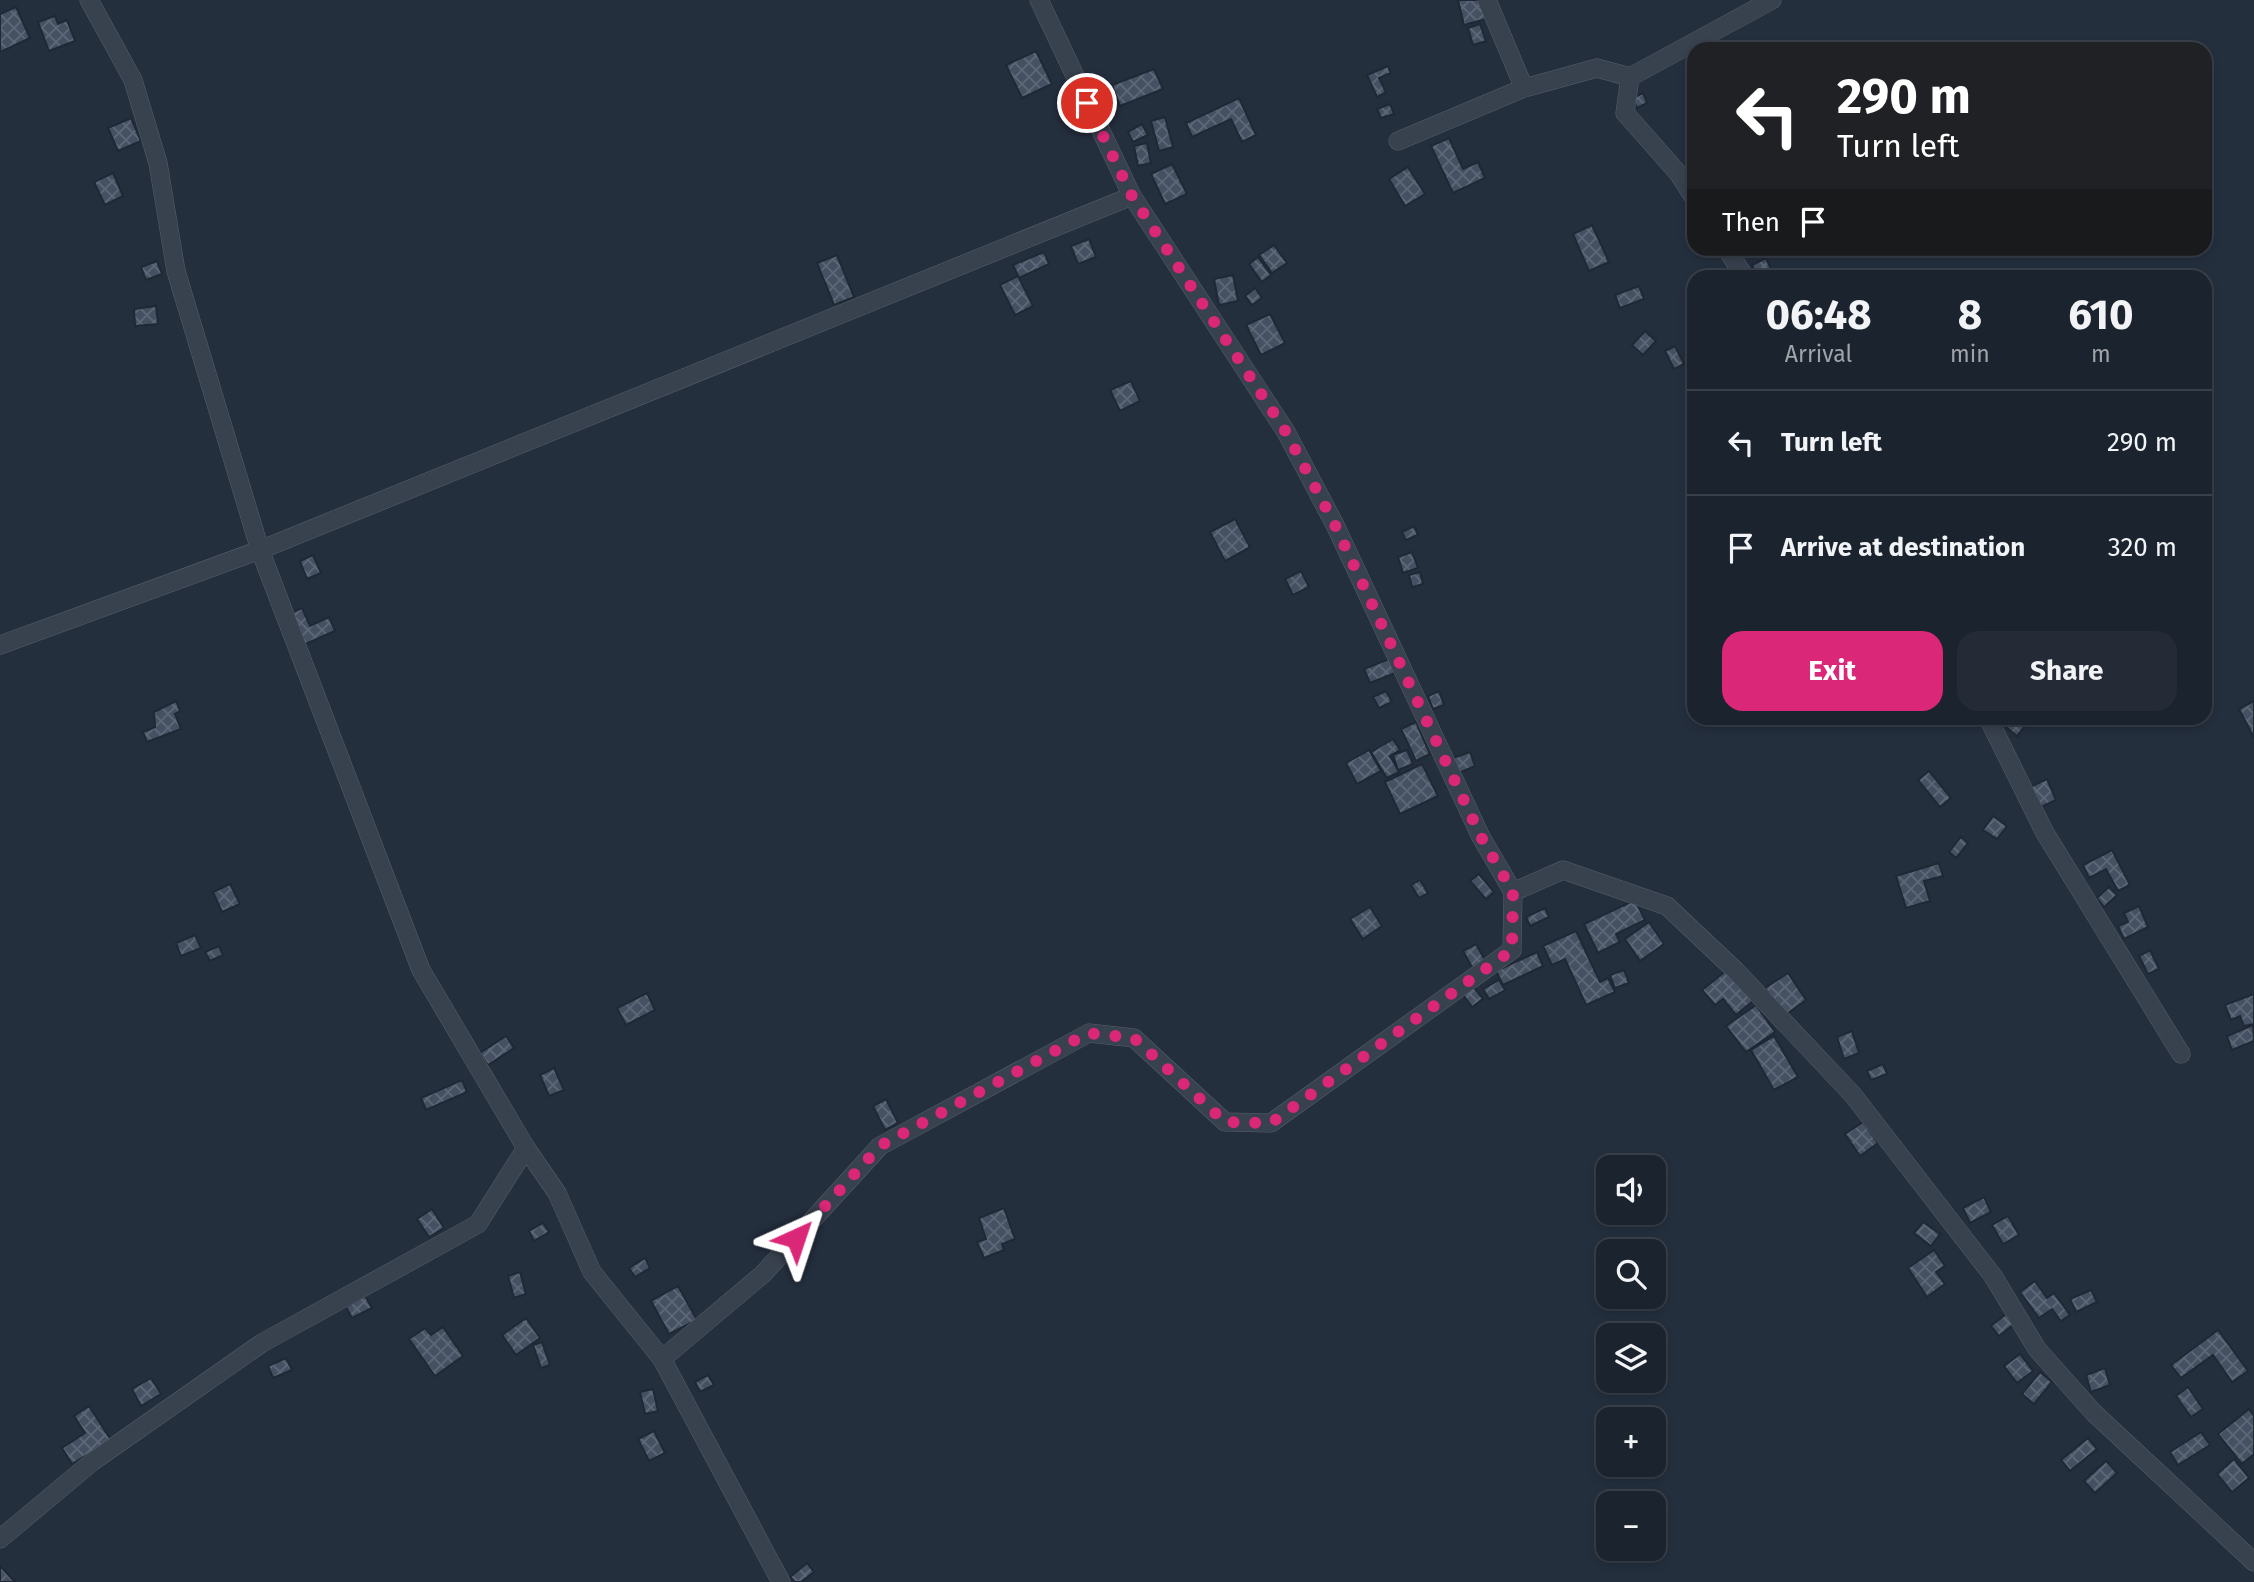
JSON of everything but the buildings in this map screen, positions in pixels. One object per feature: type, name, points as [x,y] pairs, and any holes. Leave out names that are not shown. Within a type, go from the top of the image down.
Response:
[{"type":"street","points":[[89,0],[133,80],[158,163],[176,271],[260,550],[421,970],[526,1148],[557,1193],[592,1272],[662,1359],[781,1582]]},
{"type":"street","points":[[662,1359],[763,1274],[880,1146],[1088,1033],[1134,1038],[1225,1122],[1271,1123],[1512,950],[1513,892],[1481,837],[1335,525],[1286,432],[1132,196],[1039,0]]},
{"type":"street","points":[[1487,0],[1524,88]]},
{"type":"street","points":[[1695,42],[1772,0]]},
{"type":"street","points":[[1398,141],[1524,88],[1597,68],[1630,77],[1687,46]]},
{"type":"street","points":[[1630,77],[1625,113],[1678,173],[1687,187]]},
{"type":"street","points":[[0,645],[260,550],[1132,196]]},
{"type":"street","points":[[1991,725],[2045,834],[2181,1054]]},
{"type":"street","points":[[1513,892],[1563,870],[1667,906],[1736,971],[1853,1096],[1993,1276],[2037,1349],[2094,1413],[2254,1562]]},
{"type":"street","points":[[0,1539],[92,1462],[262,1343],[478,1224],[526,1148]]},
{"type":"route","points":[[796,1238],[880,1146],[1088,1033],[1134,1038],[1225,1122],[1271,1123],[1392,1033],[1512,950],[1513,892],[1481,837],[1335,525],[1286,432],[1132,196],[1087,103]]}]
